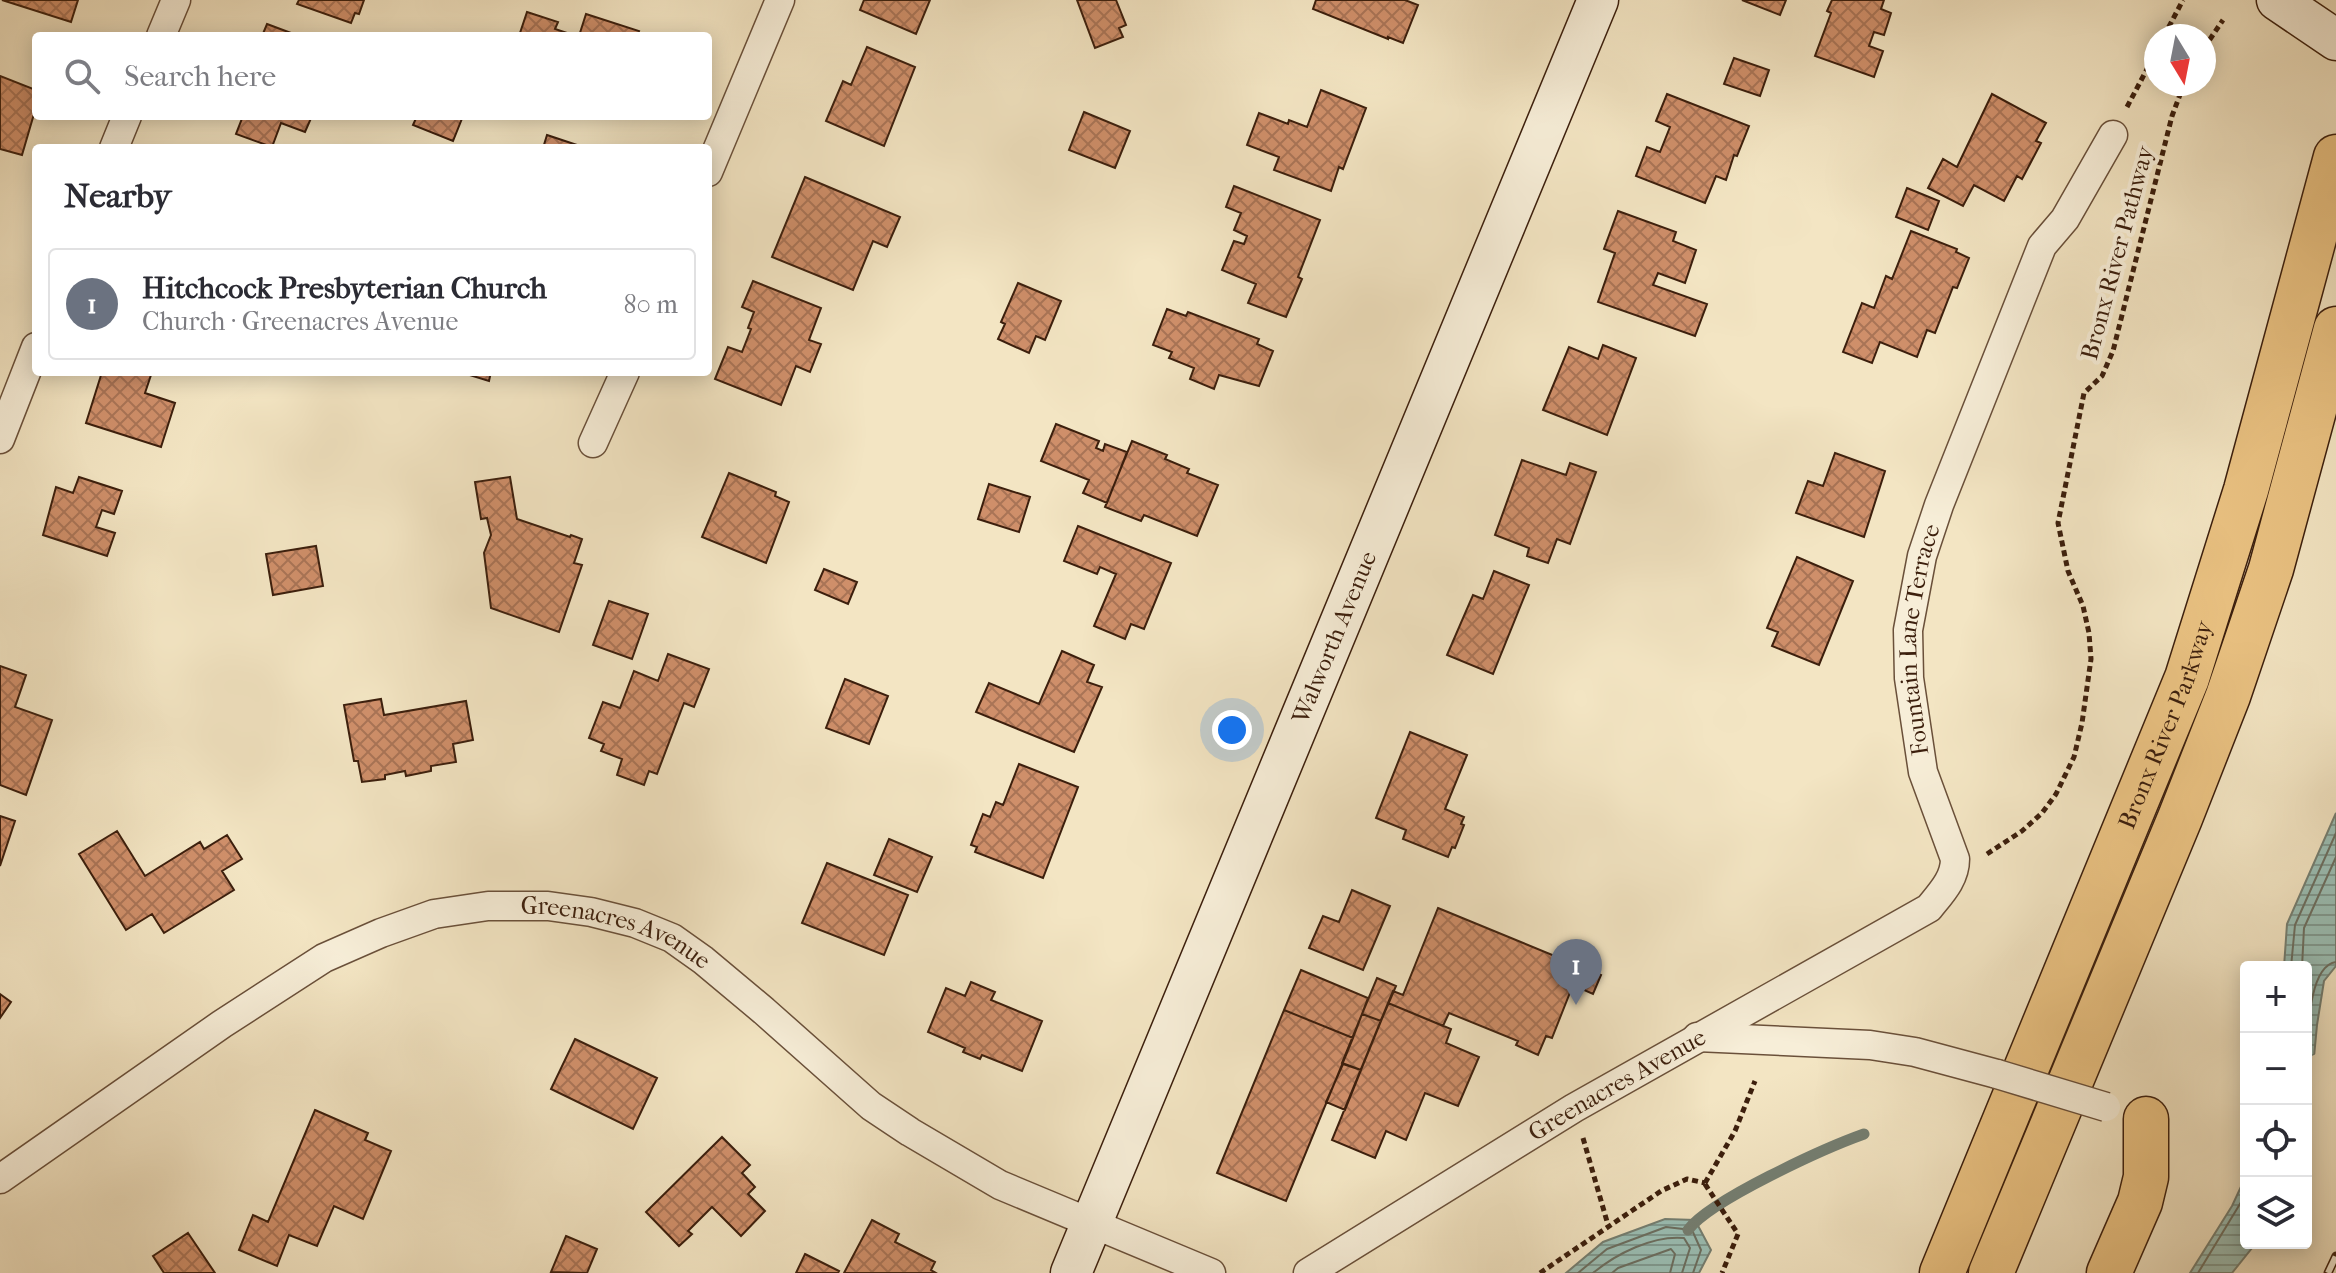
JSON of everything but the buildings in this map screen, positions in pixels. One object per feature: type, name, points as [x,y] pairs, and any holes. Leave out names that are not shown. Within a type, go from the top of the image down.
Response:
[{"type":"highway","name":"Bronx River Parkway","points":[[1942,1273],[2187,678],[2239,516],[2336,157]]},
{"type":"highway","name":"Bronx River Parkway","points":[[1991,1273],[2228,696],[2271,569],[2336,329]]},
{"type":"highway","points":[[2109,1273],[2143,1190],[2147,1153],[2126,1113]]},
{"type":"street","points":[[163,32],[176,0]]},
{"type":"street","points":[[712,162],[780,0]]},
{"type":"street","name":"Walworth Avenue","points":[[1071,1273],[1598,0]]},
{"type":"street","points":[[2277,0],[2336,40]]},
{"type":"street","points":[[116,144],[125,120]]},
{"type":"street","name":"Fountain Lane Terrace","points":[[1697,1037],[1929,908],[1953,872],[1955,859],[1923,772],[1909,678],[1908,630],[1919,569],[1939,505],[2042,246],[2065,219],[2113,135]]},
{"type":"street","points":[[0,439],[32,357]]},
{"type":"street","points":[[593,443],[623,376]]},
{"type":"street","name":"Greenacres Avenue","points":[[0,1179],[222,1024],[324,958],[434,914],[488,906],[548,906],[620,919],[672,938],[716,970],[871,1106],[897,1124],[1000,1185],[1211,1273]]},
{"type":"street","name":"Greenacres Avenue","points":[[1308,1273],[1574,1108],[1697,1037],[1870,1045],[1915,1052],[2126,1113]]},
{"type":"path","points":[[2170,24],[2183,0]]},
{"type":"path","points":[[2216,30],[2223,20]]},
{"type":"path","points":[[2113,135],[2144,75]]},
{"type":"path","name":"Bronx River Pathway","points":[[1981,858],[2022,831],[2042,813],[2056,794],[2074,757],[2091,659],[2083,606],[2068,571],[2058,523],[2084,393],[2102,376],[2113,351],[2180,96]]},
{"type":"path","points":[[1705,1183],[1735,1131],[1755,1081]]},
{"type":"path","points":[[1574,1108],[1608,1225]]},
{"type":"path","points":[[1540,1273],[1661,1191],[1687,1179],[1705,1183],[1738,1234],[1722,1273]]},
{"type":"water","points":[[2336,813],[2336,966],[2324,981],[2312,1079],[2312,961],[2284,961],[2287,924]]},
{"type":"water","points":[[2240,1189],[2240,1249],[2251,1249],[2232,1273],[2190,1273]]},
{"type":"water","points":[[1665,1219],[1695,1220],[1711,1250],[1699,1273],[1566,1273],[1603,1242]]},
{"type":"pier","points":[[2318,1053],[2312,1125],[2312,1105],[2312,1056]]},
{"type":"waterway","points":[[1688,1230],[1719,1204],[1743,1190],[1864,1134]]},
{"type":"railway","points":[[2328,1273],[2336,1256]]},
{"type":"place","name":"Hitchcock Presbyterian Church","points":[[1576,1005]]}]
